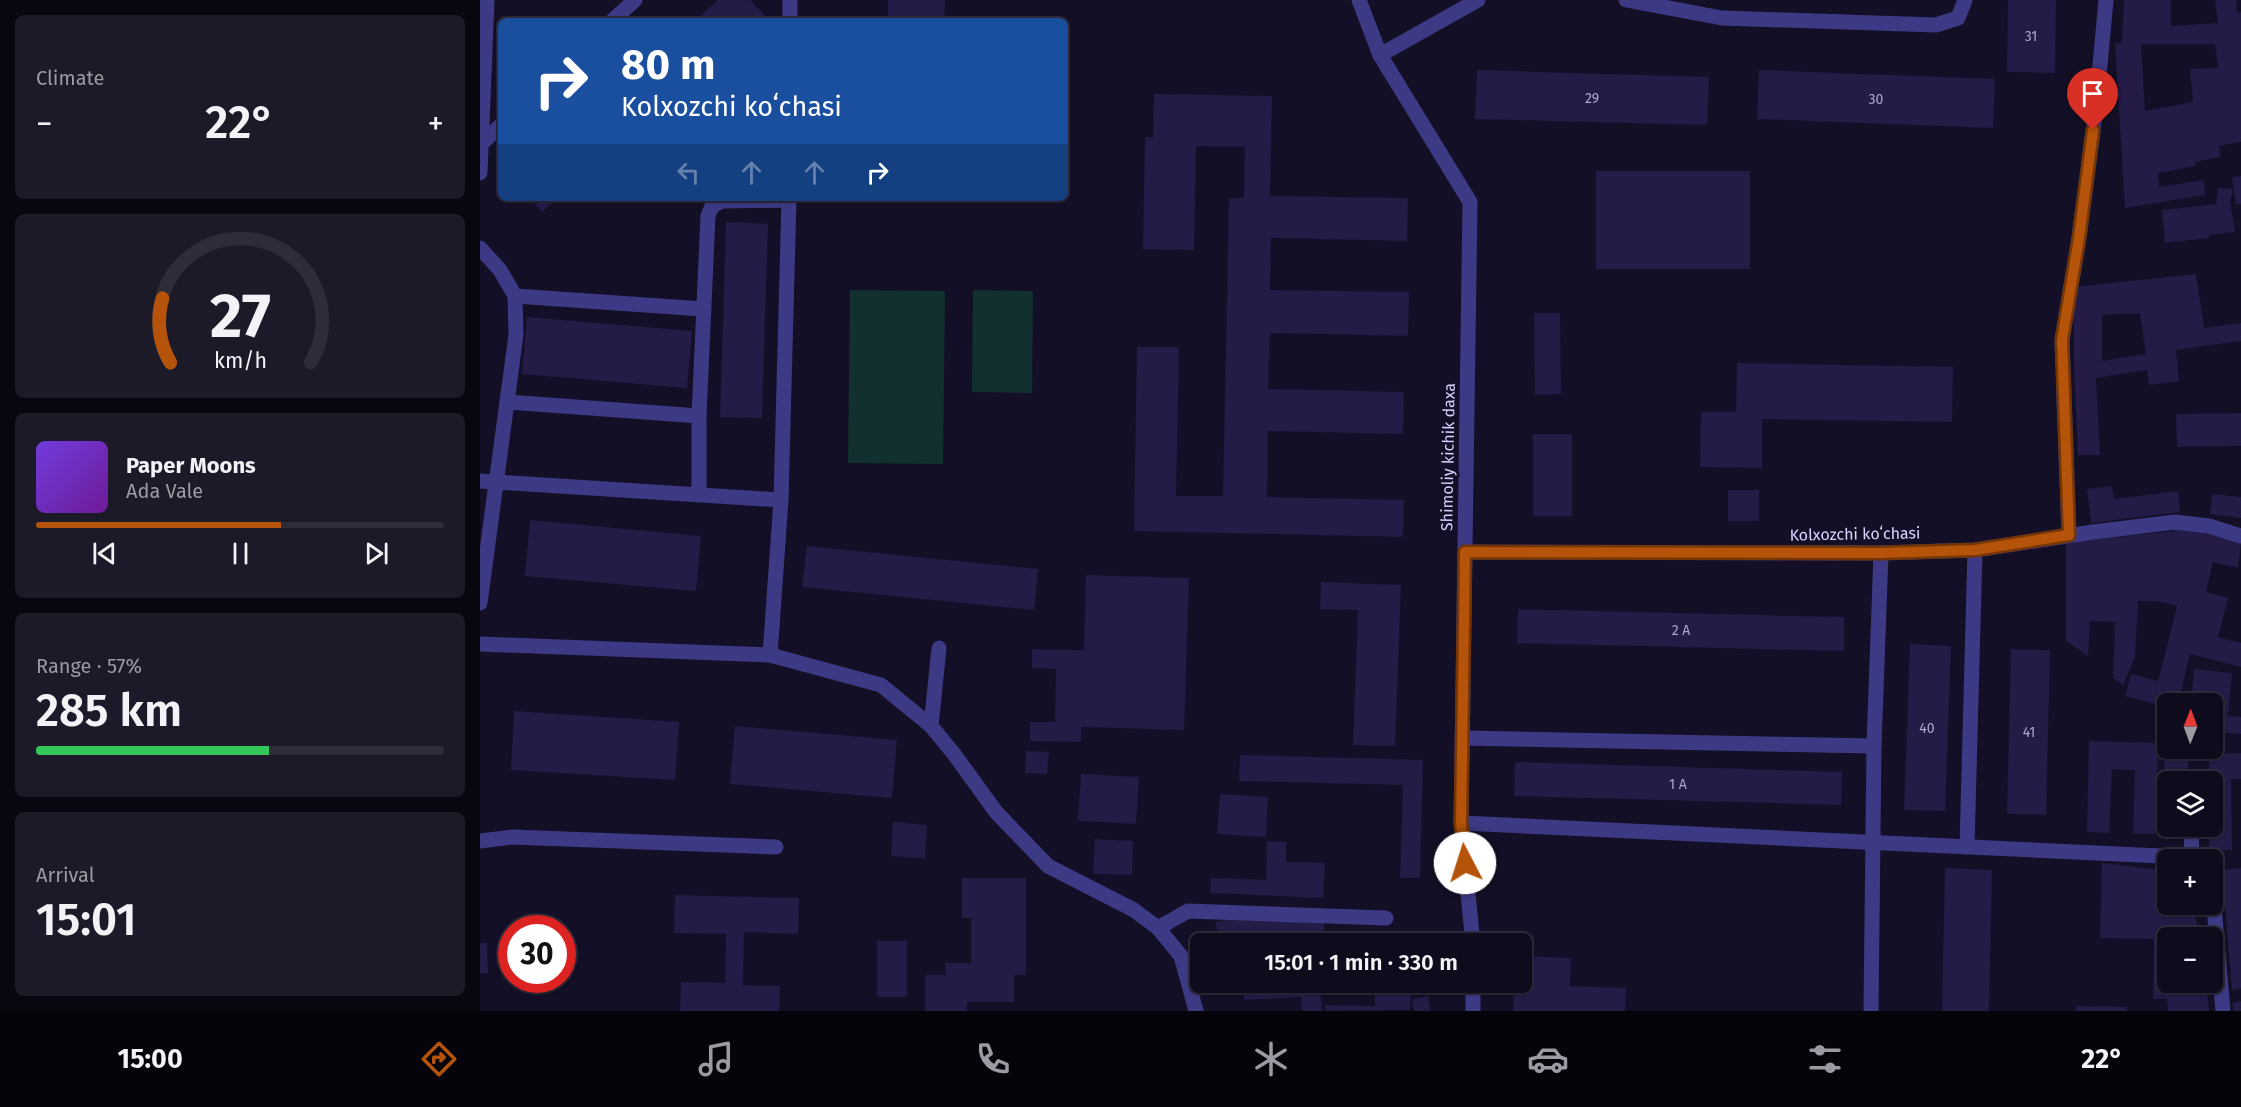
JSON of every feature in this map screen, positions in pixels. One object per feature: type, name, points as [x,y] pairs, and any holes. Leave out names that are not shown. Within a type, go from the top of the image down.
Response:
[{"type":"street","points":[[480,173],[487,0]]},
{"type":"street","points":[[615,18],[635,0]]},
{"type":"street","points":[[790,0],[790,18]]},
{"type":"street","name":"Shimoliy kichik daxa","points":[[1359,0],[1380,55],[1470,202],[1461,823],[1472,933]]},
{"type":"street","points":[[1380,55],[1478,0]]},
{"type":"street","points":[[1626,0],[1655,3],[1722,18],[1936,25],[1958,18],[1965,0]]},
{"type":"street","points":[[2069,535],[2062,340],[2079,238],[2096,108],[2106,0]]},
{"type":"street","points":[[481,144],[498,128]]},
{"type":"street","points":[[699,495],[699,416],[708,216],[712,206],[722,201]]},
{"type":"street","points":[[770,656],[781,500],[789,201]]},
{"type":"street","points":[[480,248],[500,270],[515,296],[516,335],[507,402],[488,482],[480,603]]},
{"type":"street","points":[[515,296],[703,309]]},
{"type":"street","points":[[507,402],[699,416]]},
{"type":"street","points":[[488,482],[781,500]]},
{"type":"street","name":"Kolxozchi koʻchasi","points":[[1465,552],[1881,553],[1975,550],[2069,535],[2175,522],[2209,526],[2241,536]]},
{"type":"street","points":[[1967,847],[1975,550]]},
{"type":"street","points":[[1871,1011],[1874,746],[1881,553]]},
{"type":"street","points":[[480,644],[770,656],[881,685],[931,726],[996,812],[1048,866],[1134,910],[1158,928],[1181,956],[1196,1011]]},
{"type":"street","points":[[931,726],[939,648]]},
{"type":"street","points":[[1462,738],[1874,746]]},
{"type":"street","points":[[1461,823],[2157,856]]},
{"type":"street","points":[[480,842],[512,837],[776,847]]},
{"type":"street","points":[[1158,928],[1188,911],[1386,918]]},
{"type":"street","points":[[2215,915],[2223,1011]]},
{"type":"street","points":[[1473,993],[1473,1011]]},
{"type":"green space","points":[[850,290],[945,291],[943,464],[848,463]]},
{"type":"green space","points":[[973,290],[1033,291],[1032,393],[972,392]]},
{"type":"building","points":[[718,0],[750,0],[766,16],[764,18],[697,18]]},
{"type":"building","points":[[888,0],[945,0],[944,18],[888,18]]},
{"type":"building","points":[[2008,0],[2056,0],[2055,73],[2007,72]]},
{"type":"building","points":[[2124,0],[2171,0],[2171,26],[2218,23],[2215,0],[2236,0],[2237,13],[2241,12],[2241,142],[2219,146],[2221,157],[2195,162],[2195,166],[2158,173],[2159,187],[2204,180],[2205,195],[2125,208],[2115,43],[2122,43]],"holes":[[[2141,44],[2215,44],[2218,68],[2190,69],[2193,102],[2145,111]]]},
{"type":"building","points":[[1477,70],[1709,77],[1707,125],[1475,119]]},
{"type":"building","points":[[1759,70],[1995,79],[1993,128],[1757,119]]},
{"type":"building","points":[[1154,94],[1272,96],[1270,196],[1408,198],[1407,241],[1271,238],[1270,290],[1409,292],[1408,336],[1270,333],[1268,389],[1404,392],[1403,434],[1268,431],[1267,497],[1404,500],[1403,537],[1134,531],[1137,347],[1179,347],[1176,496],[1223,496],[1229,198],[1244,198],[1245,147],[1196,146],[1194,250],[1143,249],[1145,137],[1153,137]]},
{"type":"building","points":[[1596,171],[1750,171],[1750,269],[1596,269]]},
{"type":"building","points":[[2241,176],[2241,204],[2236,204],[2232,177]]},
{"type":"building","points":[[2218,188],[2233,189],[2230,202],[2235,232],[2209,235],[2209,238],[2165,243],[2162,210],[2216,204]]},
{"type":"building","points":[[532,201],[555,201],[542,212]]},
{"type":"building","points":[[726,222],[768,224],[762,418],[720,417]]},
{"type":"building","points":[[2196,274],[2204,328],[2241,323],[2241,341],[2176,350],[2179,381],[2149,385],[2147,370],[2096,378],[2100,455],[2078,455],[2074,364],[2074,287]],"holes":[[[2140,313],[2146,354],[2102,361],[2102,315]]]},
{"type":"building","points":[[1534,313],[1560,313],[1561,394],[1535,395]]},
{"type":"building","points":[[527,317],[692,331],[687,388],[522,374]]},
{"type":"building","points":[[1737,363],[1953,367],[1952,422],[1762,419],[1762,468],[1700,467],[1701,412],[1736,412]]},
{"type":"building","points":[[2241,413],[2241,446],[2177,447],[2176,414]]},
{"type":"building","points":[[1533,434],[1572,434],[1572,516],[1533,516]]},
{"type":"building","points":[[2112,486],[2114,499],[2178,491],[2180,512],[2091,523],[2087,489]]},
{"type":"building","points":[[1728,490],[1759,490],[1759,521],[1728,521]]},
{"type":"building","points":[[2212,494],[2241,497],[2241,518],[2210,514]]},
{"type":"building","points":[[530,520],[701,536],[696,591],[525,576]]},
{"type":"building","points":[[2177,526],[2241,542],[2238,568],[2213,562],[2206,592],[2228,598],[2218,637],[2241,643],[2241,667],[2190,654],[2181,693],[2157,693],[2157,704],[2125,696],[2131,674],[2158,681],[2177,606],[2157,601],[2138,601],[2135,657],[2123,685],[2113,678],[2115,622],[2090,621],[2088,656],[2066,641],[2066,542],[2175,531]]},
{"type":"building","points":[[807,546],[1038,569],[1034,610],[802,587]]},
{"type":"building","points":[[1086,575],[1189,578],[1184,730],[1081,727],[1081,742],[1030,741],[1030,722],[1055,722],[1056,669],[1032,668],[1032,649],[1084,650]]},
{"type":"building","points":[[1321,582],[1401,585],[1395,746],[1353,745],[1358,610],[1320,609]]},
{"type":"building","points":[[1518,609],[1844,617],[1844,651],[1517,643]]},
{"type":"building","points":[[1910,644],[1951,646],[1945,811],[1904,810]]},
{"type":"building","points":[[2011,649],[2050,650],[2046,815],[2007,814]]},
{"type":"building","points":[[2194,669],[2232,673],[2228,716],[2241,717],[2241,734],[2223,733],[2223,693],[2192,693]]},
{"type":"building","points":[[514,711],[679,722],[675,780],[511,770]]},
{"type":"building","points":[[735,726],[897,740],[892,798],[730,784]]},
{"type":"building","points":[[2089,741],[2157,743],[2155,834],[2133,834],[2135,770],[2112,769],[2109,833],[2087,832]]},
{"type":"building","points":[[1026,751],[1049,752],[1047,774],[1025,773]]},
{"type":"building","points":[[2241,753],[2241,779],[2231,779],[2232,850],[2209,849],[2209,837],[2223,837],[2223,771],[2209,771],[2209,759],[2223,759],[2223,754]]},
{"type":"building","points":[[1240,755],[1423,760],[1420,878],[1400,878],[1403,785],[1239,781]]},
{"type":"building","points":[[2165,759],[2188,759],[2188,771],[2164,771]]},
{"type":"building","points":[[1515,762],[1842,772],[1841,805],[1514,796]]},
{"type":"building","points":[[1081,774],[1139,777],[1136,824],[1078,821]]},
{"type":"building","points":[[1220,794],[1268,797],[1266,837],[1217,834]]},
{"type":"building","points":[[893,822],[927,825],[925,859],[891,856]]},
{"type":"building","points":[[1095,839],[1133,841],[1132,875],[1093,874]]},
{"type":"building","points":[[1267,841],[1286,842],[1286,862],[1325,863],[1323,898],[1210,893],[1211,878],[1266,880]]},
{"type":"building","points":[[2102,863],[2157,870],[2157,915],[2195,915],[2197,927],[2157,927],[2157,993],[2207,993],[2209,1011],[2168,1011],[2167,999],[2153,999],[2154,939],[2100,938]]},
{"type":"building","points":[[1945,868],[1992,870],[1989,1011],[1942,1011]]},
{"type":"building","points":[[2241,868],[2241,988],[2232,990],[2223,882],[2223,870]]},
{"type":"building","points":[[962,878],[1026,878],[1026,975],[1014,975],[1014,1002],[967,1002],[967,1011],[925,1011],[925,975],[946,975],[945,963],[971,963],[971,918],[962,918]]},
{"type":"building","points":[[675,895],[799,898],[798,934],[744,932],[743,985],[780,986],[779,1011],[680,1011],[681,982],[725,983],[726,934],[674,933]]},
{"type":"building","points":[[1233,918],[1324,919],[1324,933],[1218,933],[1215,922]]},
{"type":"building","points":[[877,941],[907,941],[907,997],[877,997]]},
{"type":"building","points":[[480,943],[487,943],[488,973],[480,973]]},
{"type":"building","points":[[1532,956],[1571,958],[1570,986],[1626,988],[1625,1011],[1513,1011],[1514,993],[1532,993]]},
{"type":"building","points":[[1243,993],[1320,993],[1322,1011],[1302,1011],[1301,997],[1244,1000]]},
{"type":"building","points":[[1375,993],[1411,993],[1410,1010],[1325,1011],[1325,1005],[1375,1006]]},
{"type":"building","points":[[1428,996],[1430,1011],[1414,1011],[1412,999]]},
{"type":"building","points":[[2241,1001],[2241,1011],[2234,1011],[2232,1003]]},
{"type":"building","points":[[2076,1006],[2127,1007],[2127,1011],[2076,1011]]},
{"type":"route","points":[[1465,863],[1461,823],[1465,552],[1881,553],[1975,550],[2069,535],[2062,340],[2079,238],[2093,130]]}]
